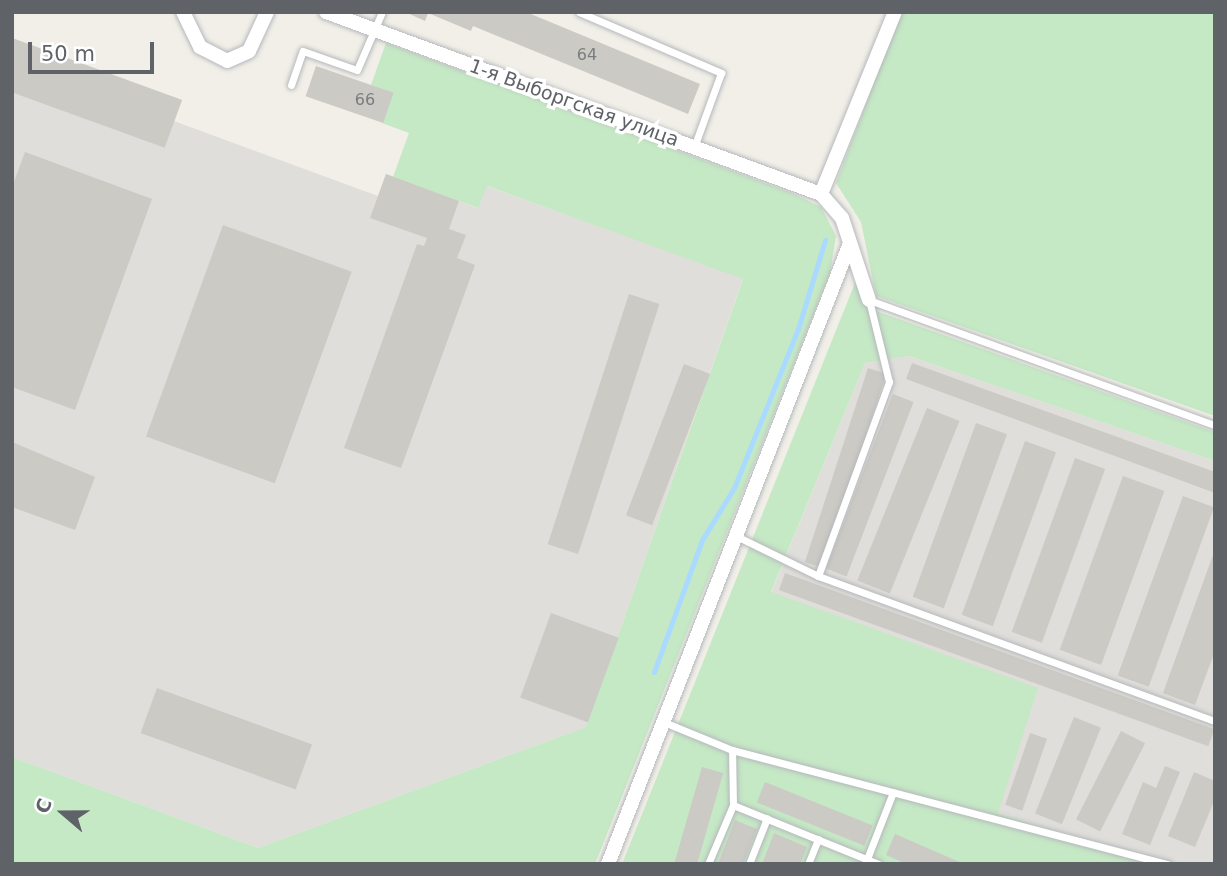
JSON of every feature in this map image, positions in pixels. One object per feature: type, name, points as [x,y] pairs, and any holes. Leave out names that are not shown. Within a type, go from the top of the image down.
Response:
[{"type":"street","points":[[183,12],[200,47],[227,61],[248,51],[267,12]]},
{"type":"street","name":"1-я Выборгская улица","points":[[326,12],[821,194]]},
{"type":"street","points":[[869,300],[838,209],[821,194],[895,12]]},
{"type":"street","points":[[608,864],[849,246]]},
{"type":"lane","points":[[291,85],[303,51],[357,70],[382,12]]},
{"type":"lane","points":[[579,12],[721,73],[694,147]]},
{"type":"lane","points":[[869,300],[1215,425]]},
{"type":"lane","points":[[818,576],[890,382],[869,300]]},
{"type":"lane","points":[[735,535],[818,576],[1215,721]]},
{"type":"lane","points":[[662,721],[732,750],[1168,864]]},
{"type":"lane","points":[[708,864],[733,805],[732,750]]},
{"type":"lane","points":[[866,862],[892,792]]},
{"type":"lane","points":[[733,805],[818,839],[866,862],[878,864]]},
{"type":"lane","points":[[749,864],[767,818]]},
{"type":"lane","points":[[808,864],[818,839]]},
{"type":"shaded area","points":[[12,38],[182,100],[174,121],[378,196],[386,174],[477,208],[486,186],[743,278],[586,727],[258,848],[12,757]]},
{"type":"shaded area","points":[[909,356],[1215,461],[1215,864],[1162,864],[998,813],[771,593],[865,363]]},
{"type":"green space","points":[[901,12],[1215,12],[1215,416],[876,296],[861,222],[836,183]]},
{"type":"green space","points":[[386,43],[792,193],[821,207],[836,236],[830,273],[595,864],[12,864],[12,757],[258,848],[586,727],[743,279],[487,186],[478,208],[393,177],[409,133],[382,123],[392,93],[371,85]]},
{"type":"green space","points":[[855,283],[868,308],[1215,432],[1215,461],[909,356],[865,363],[771,592],[1038,688],[998,813],[1162,864],[622,864]]},
{"type":"building","points":[[405,12],[526,12],[700,84],[688,114],[473,26],[471,31],[428,13],[425,21]]},
{"type":"building","points":[[12,38],[182,100],[165,148],[12,92]]},
{"type":"building","points":[[316,66],[394,93],[383,123],[306,96]]},
{"type":"building","points":[[25,152],[152,199],[75,410],[12,387],[12,187]]},
{"type":"building","points":[[386,174],[459,201],[449,229],[466,235],[457,258],[475,265],[401,468],[344,448],[417,244],[424,246],[427,238],[370,218]]},
{"type":"building","points":[[223,225],[352,272],[275,483],[146,436]]},
{"type":"building","points":[[629,294],[659,304],[578,554],[548,544]]},
{"type":"building","points":[[912,363],[1215,472],[1215,493],[906,379]]},
{"type":"building","points":[[684,364],[710,374],[652,525],[626,515]]},
{"type":"building","points":[[868,368],[886,374],[823,568],[805,562]]},
{"type":"building","points":[[893,394],[914,402],[847,576],[826,569]]},
{"type":"building","points":[[927,408],[959,421],[890,594],[857,580]]},
{"type":"building","points":[[976,423],[1007,434],[944,608],[913,597]]},
{"type":"building","points":[[1025,441],[1056,452],[993,626],[962,615]]},
{"type":"building","points":[[12,442],[95,477],[75,530],[12,507]]},
{"type":"building","points":[[1075,458],[1105,469],[1042,643],[1012,632]]},
{"type":"building","points":[[1123,476],[1164,491],[1101,665],[1060,650]]},
{"type":"building","points":[[1183,496],[1214,507],[1149,687],[1118,675]]},
{"type":"building","points":[[1214,552],[1215,651],[1195,705],[1163,693]]},
{"type":"building","points":[[785,573],[1214,729],[1208,746],[779,590]]},
{"type":"building","points":[[551,613],[619,638],[588,722],[520,698]]},
{"type":"building","points":[[157,688],[312,744],[296,790],[141,733]]},
{"type":"building","points":[[1074,717],[1101,728],[1062,824],[1035,813]]},
{"type":"building","points":[[1121,731],[1145,743],[1100,831],[1076,819]]},
{"type":"building","points":[[1030,733],[1047,739],[1022,811],[1005,805]]},
{"type":"building","points":[[1165,766],[1180,772],[1150,845],[1122,834],[1143,782],[1156,788]]},
{"type":"building","points":[[702,767],[723,773],[697,864],[674,864]]},
{"type":"building","points":[[1194,772],[1215,781],[1215,799],[1195,847],[1168,836]]},
{"type":"building","points":[[765,782],[873,825],[864,846],[757,802]]},
{"type":"building","points":[[735,820],[757,829],[743,864],[718,864]]},
{"type":"building","points":[[774,833],[807,847],[800,864],[762,864]]},
{"type":"building","points":[[895,834],[964,864],[907,864],[886,855]]},
{"type":"waterway","points":[[654,672],[702,540],[734,488],[798,329],[825,240]]}]
